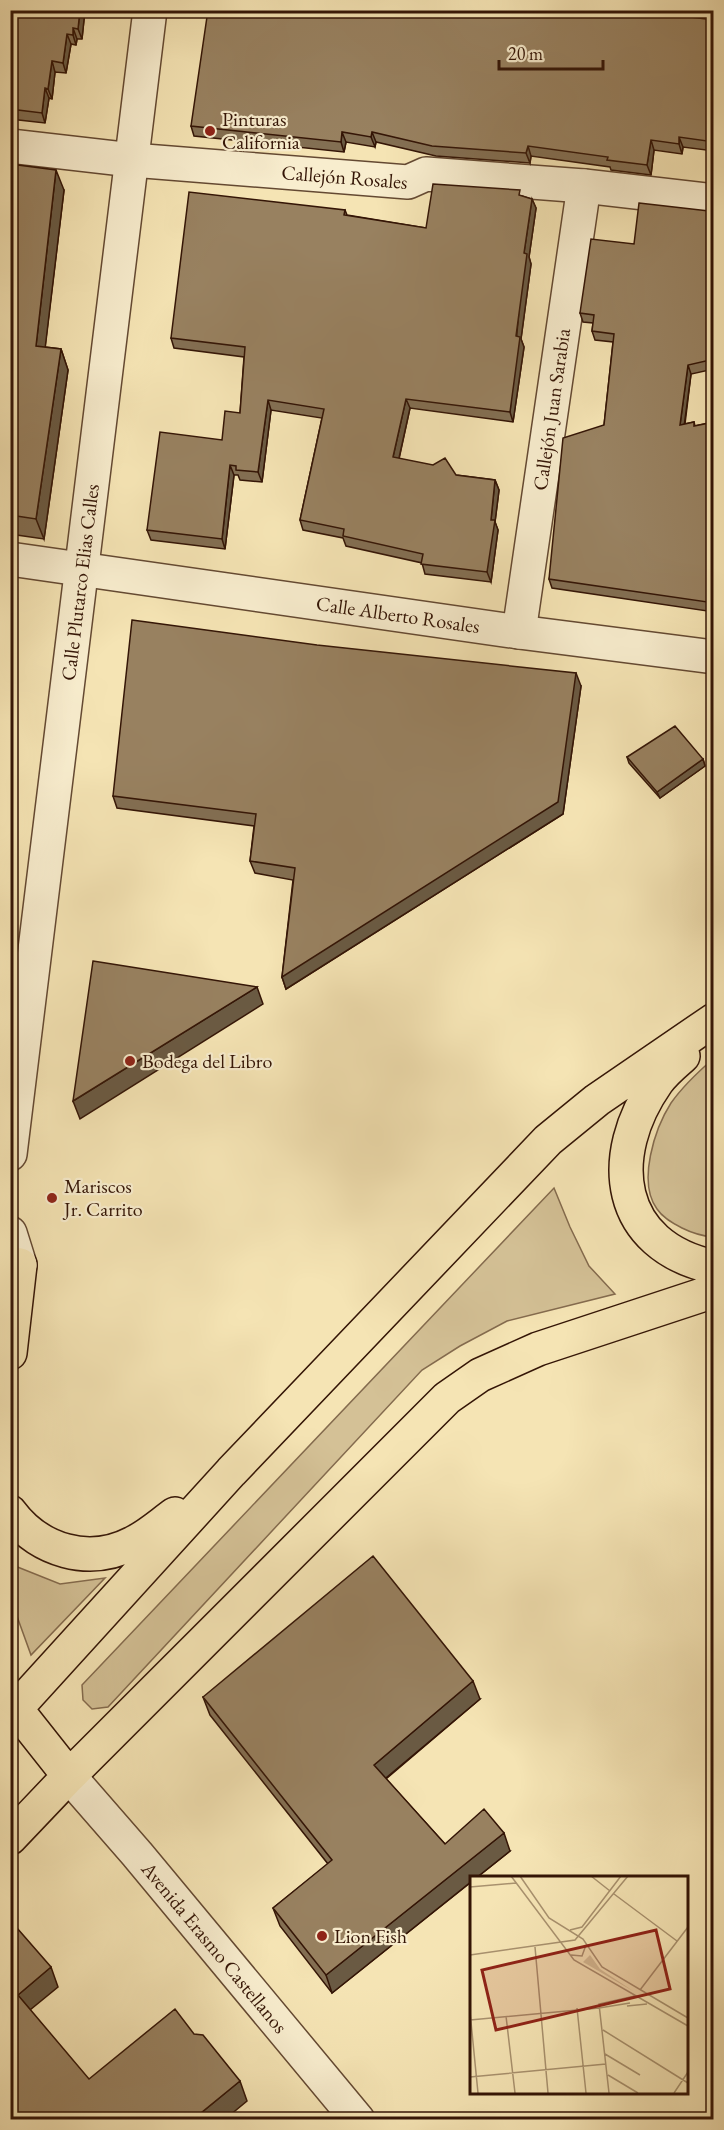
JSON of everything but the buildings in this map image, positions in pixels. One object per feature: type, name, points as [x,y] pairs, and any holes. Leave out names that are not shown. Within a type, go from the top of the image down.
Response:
[{"type":"main road","points":[[69,1776],[12,1707],[231,1472],[548,1140],[597,1100],[714,1020]]},
{"type":"main road","points":[[714,1025],[657,1081],[634,1123],[625,1164],[629,1198],[639,1221],[655,1241],[681,1256],[714,1267]]},
{"type":"main road","points":[[10,1353],[15,1265]]},
{"type":"main road","points":[[10,1838],[69,1776],[447,1398],[480,1375],[538,1349],[714,1291]]},
{"type":"main road","points":[[10,1512],[34,1537],[55,1549],[82,1554],[109,1553],[133,1544],[231,1472]]},
{"type":"street","name":"Calle Plutarco Elias Calles","points":[[10,1154],[20,999],[83,569],[150,10]]},
{"type":"street","name":"Callejón Rosales","points":[[10,146],[132,160],[408,182],[426,174],[584,186],[714,201]]},
{"type":"street","name":"Callejón Juan Sarabia","points":[[519,632],[584,186]]},
{"type":"street","name":"Calle Alberto Rosales","points":[[10,559],[519,632],[714,657]]},
{"type":"street","points":[[10,1233],[15,1265]]},
{"type":"street","name":"Avenida Erasmo Castellanos","points":[[69,1776],[358,2120]]},
{"type":"shaded area","points":[[713,1059],[714,1237],[690,1231],[665,1218],[651,1198],[648,1185],[650,1155],[665,1114],[681,1091]]},
{"type":"shaded area","points":[[554,1188],[589,1266],[615,1294],[507,1321],[460,1346],[422,1370],[108,1707],[92,1709],[83,1700],[82,1685]]},
{"type":"shaded area","points":[[10,1564],[60,1584],[105,1578],[31,1655],[14,1608]]},
{"type":"place","name":"Pinturas California","points":[[210,131]]},
{"type":"place","name":"Bodega del Libro","points":[[130,1061]]},
{"type":"place","name":"Mariscos Jr. Carrito","points":[[52,1198]]},
{"type":"place","name":"Lion Fish","points":[[322,1936]]}]
